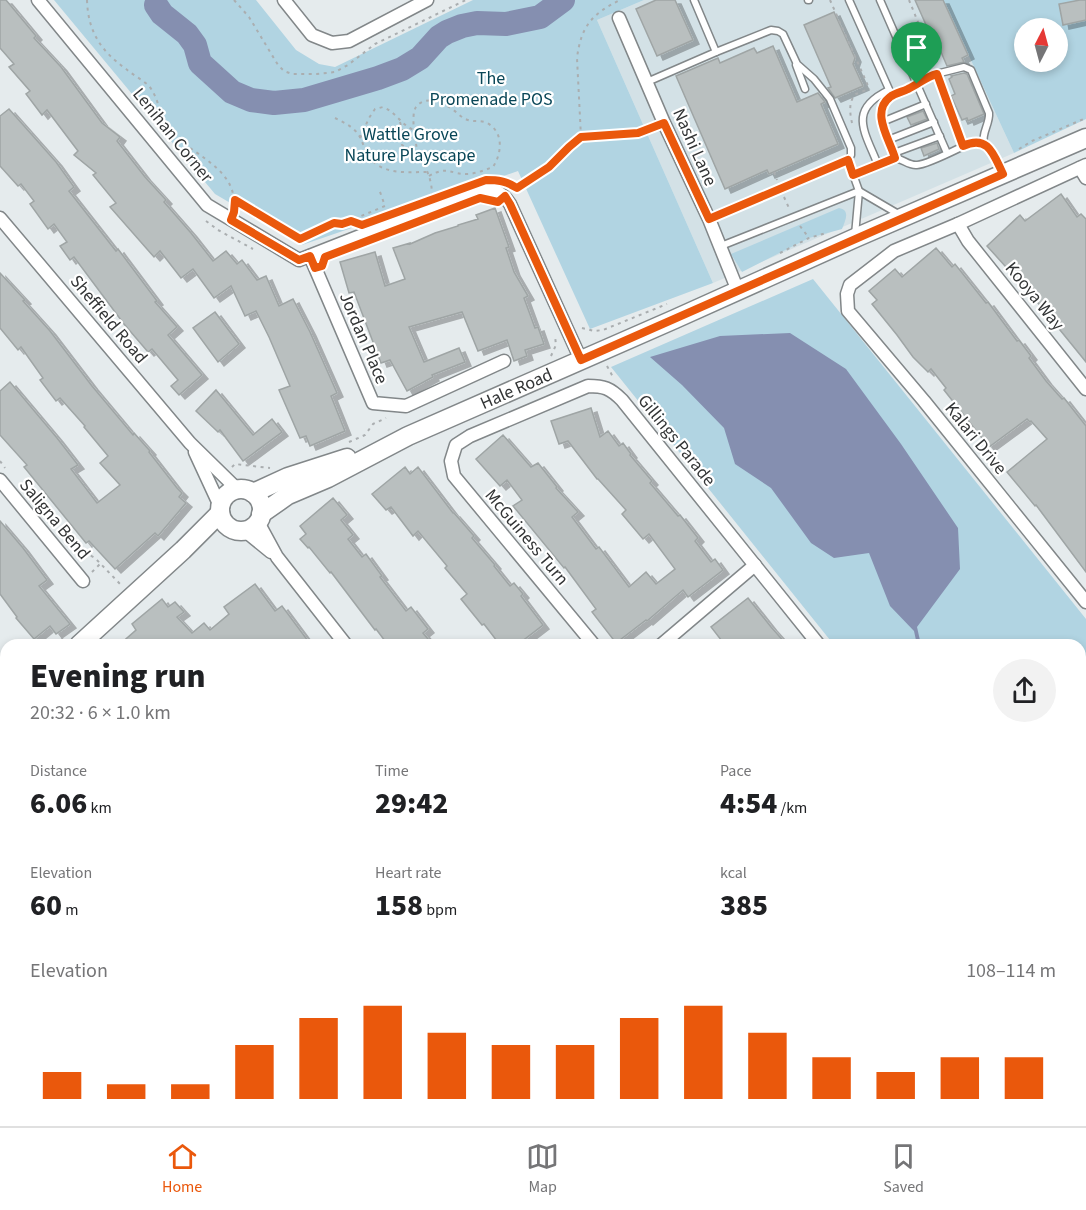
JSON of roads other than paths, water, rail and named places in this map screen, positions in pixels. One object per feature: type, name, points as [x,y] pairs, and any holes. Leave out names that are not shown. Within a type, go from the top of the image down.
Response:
[{"type":"main road","name":"Hale Road","points":[[183,550],[249,524],[288,495],[328,478],[408,436],[1086,138]]},
{"type":"main road","name":"Hale Road","points":[[245,491],[408,436]]},
{"type":"main road","points":[[245,491],[258,498],[262,506],[249,524],[223,522],[220,509],[226,495],[245,491]]},
{"type":"main road","name":"Hale Road","points":[[86,639],[183,550],[220,509]]},
{"type":"street","name":"Lenihan Corner","points":[[38,0],[207,206],[299,260],[310,256]]},
{"type":"street","points":[[284,0],[312,35],[332,43],[349,40],[427,0]]},
{"type":"street","name":"Nashi Lane","points":[[619,18],[664,123],[709,219],[738,291]]},
{"type":"street","points":[[958,224],[1084,170]]},
{"type":"street","points":[[310,256],[482,188],[491,189],[505,196],[510,204],[581,360]]},
{"type":"street","name":"Sheffield Road","points":[[0,218],[190,443],[245,491]]},
{"type":"street","name":"Kalari Drive","points":[[958,224],[894,251],[850,285],[847,294],[848,311],[924,401],[1086,602]]},
{"type":"street","name":"Kooya Way","points":[[958,224],[968,241],[1086,389]]},
{"type":"street","name":"Jordan Place","points":[[310,256],[373,403],[406,406],[504,361]]},
{"type":"street","name":"Gillings Parade","points":[[456,445],[470,436],[588,386],[600,386],[613,391],[814,639]]},
{"type":"street","name":"Sheffield Road","points":[[190,443],[220,509]]},
{"type":"street","name":"McGuiness Turn","points":[[456,445],[451,461],[454,476],[589,639]]},
{"type":"street","name":"Saligna Bend","points":[[4,475],[83,580]]},
{"type":"street","points":[[249,524],[341,639]]},
{"type":"street","points":[[668,639],[755,565]]},
{"type":"lane","points":[[694,0],[716,52]]},
{"type":"lane","points":[[849,0],[890,93]]},
{"type":"lane","points":[[880,0],[947,153]]},
{"type":"lane","points":[[647,82],[771,30],[783,34],[796,64],[814,79],[830,99],[851,148],[848,160],[709,219]]},
{"type":"lane","points":[[794,59],[805,89]]},
{"type":"lane","points":[[878,165],[862,120],[871,101],[878,95],[917,84],[928,76],[964,67],[971,70],[989,113],[984,144]]},
{"type":"lane","points":[[890,93],[881,117],[894,156],[911,165],[917,165],[970,143],[978,142],[984,144],[992,153],[1003,174]]},
{"type":"lane","points":[[882,122],[926,104]]},
{"type":"lane","points":[[888,140],[934,122]]},
{"type":"lane","points":[[853,175],[940,136]]},
{"type":"lane","points":[[848,160],[859,190],[855,238]]},
{"type":"lane","points":[[859,190],[904,217]]},
{"type":"lane","points":[[720,247],[859,190]]},
{"type":"waterway","points":[[156,5],[162,14],[187,34],[195,45],[200,63],[232,92],[251,100],[274,103],[304,100],[378,78],[402,69],[420,58],[439,37],[447,32],[477,23],[506,24],[540,17],[563,0]]},
{"type":"park label","name":"The Promenade POS","points":[[491,88]]},
{"type":"park label","name":"Wattle Grove Nature Playscape","points":[[410,144]]}]
